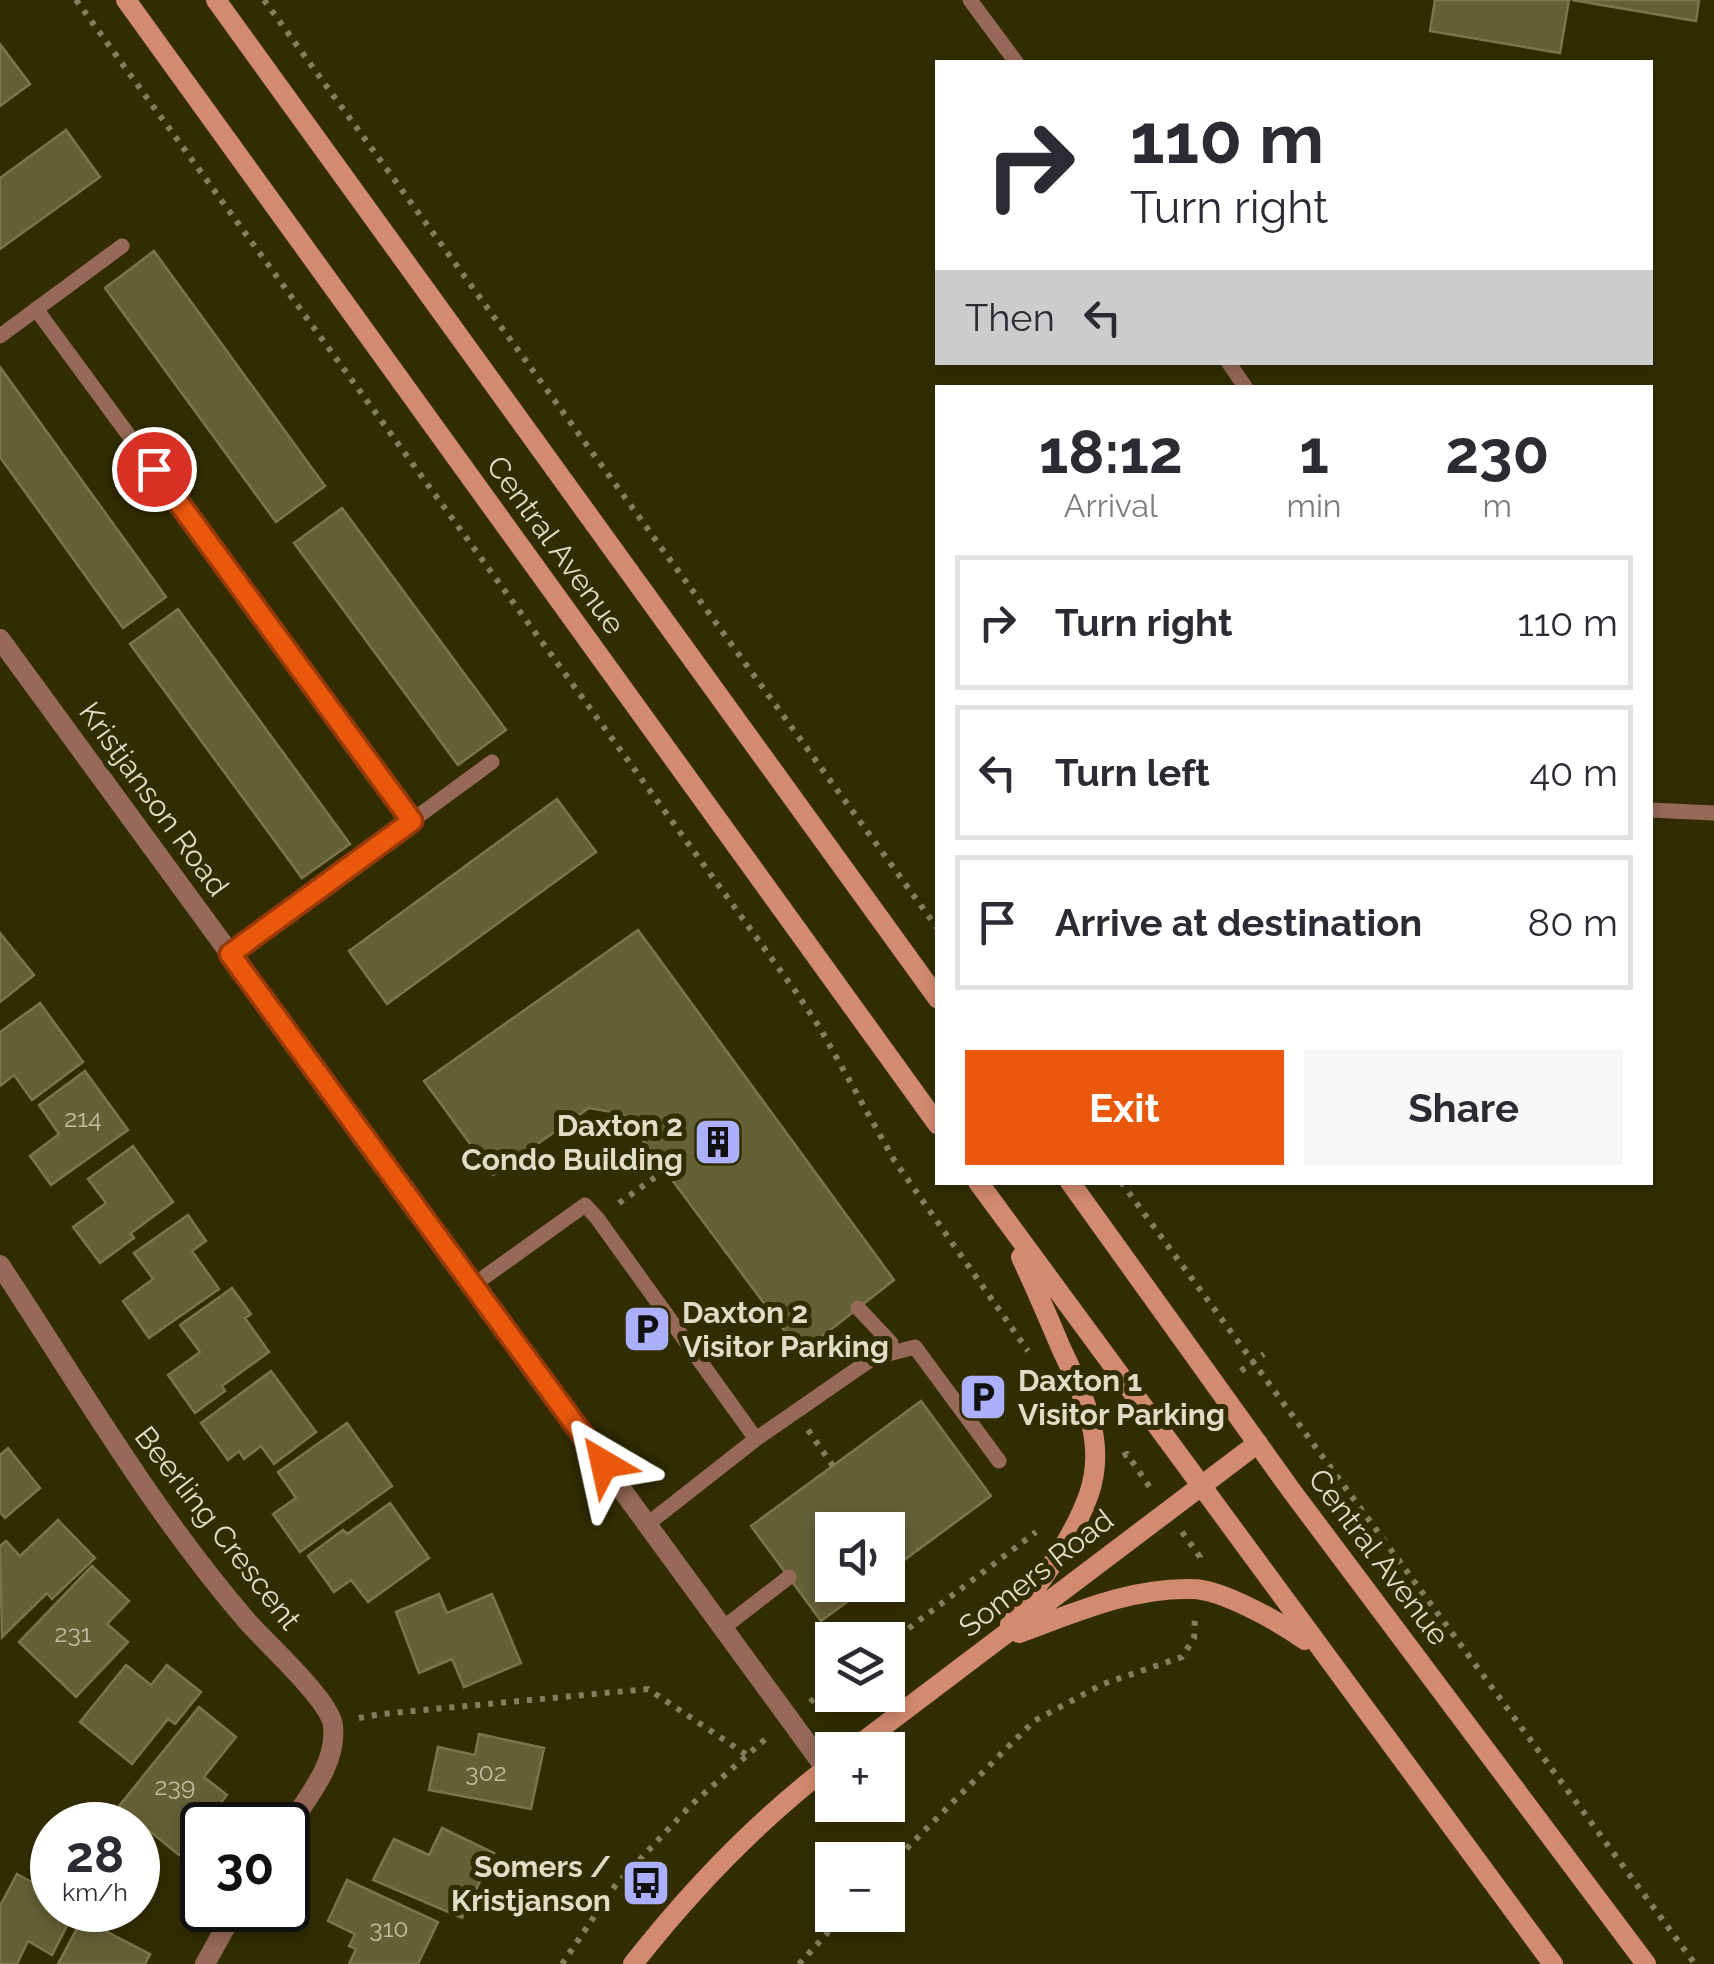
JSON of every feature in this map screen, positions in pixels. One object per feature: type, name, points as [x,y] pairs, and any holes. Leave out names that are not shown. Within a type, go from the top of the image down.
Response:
[{"type":"main road","name":"Central Avenue","points":[[126,0],[935,1121]]},
{"type":"main road","name":"Central Avenue","points":[[216,0],[935,994]]},
{"type":"main road","points":[[980,1185],[1552,1964]]},
{"type":"main road","name":"Central Avenue","points":[[1072,1185],[1258,1443],[1646,1964]]},
{"type":"main road","points":[[998,1641],[1068,1538],[1090,1489],[1095,1460],[1094,1432],[1085,1396],[1006,1223]]},
{"type":"main road","name":"Somers Road","points":[[876,1732],[1258,1443]]},
{"type":"main road","points":[[998,1641],[1104,1602],[1197,1580],[1273,1617],[1323,1652]]},
{"type":"main road","points":[[633,1964],[672,1914],[748,1836],[815,1779]]},
{"type":"street","name":"Kristjanson Road","points":[[0,639],[649,1524],[788,1720],[815,1751]]},
{"type":"street","name":"Beerling Crescent","points":[[0,1265],[134,1474],[247,1620],[320,1700],[330,1718],[330,1758],[304,1802]]},
{"type":"street","points":[[206,1964],[223,1932]]},
{"type":"lane","points":[[970,0],[1015,60]]},
{"type":"lane","points":[[0,336],[122,246]]},
{"type":"lane","points":[[36,310],[412,821]]},
{"type":"lane","points":[[230,954],[492,762]]},
{"type":"lane","points":[[1653,810],[1714,812]]},
{"type":"lane","points":[[472,1286],[585,1206],[756,1439]]},
{"type":"lane","points":[[649,1524],[756,1439],[891,1342],[858,1308]]},
{"type":"lane","points":[[873,1358],[914,1348],[999,1461]]},
{"type":"lane","points":[[723,1628],[789,1578]]},
{"type":"path","points":[[76,0],[796,992],[894,1160],[1035,1364]]},
{"type":"path","points":[[264,0],[935,926]]},
{"type":"path","points":[[597,1218],[664,1170]]},
{"type":"path","points":[[1123,1185],[1695,1964]]},
{"type":"path","points":[[1235,1375],[1264,1354]]},
{"type":"path","points":[[796,1413],[833,1466]]},
{"type":"path","points":[[1113,1463],[1137,1446]]},
{"type":"path","points":[[1126,1454],[1146,1482]]},
{"type":"path","points":[[905,1631],[1033,1536],[1043,1522]]},
{"type":"path","points":[[1181,1532],[1200,1557]]},
{"type":"path","points":[[905,1850],[1034,1721],[1103,1684],[1182,1657],[1194,1638],[1200,1557],[1212,1547]]},
{"type":"path","points":[[380,1714],[648,1690],[747,1755]]},
{"type":"path","points":[[562,1964],[615,1886],[691,1805],[788,1720]]},
{"type":"path","points":[[799,1964],[828,1932]]},
{"type":"building","points":[[1435,0],[1569,0],[1560,53],[1430,31]]},
{"type":"building","points":[[1572,0],[1699,0],[1696,21]]},
{"type":"building","points":[[0,44],[30,84],[0,106]]},
{"type":"building","points":[[66,130],[100,177],[0,249],[0,178]]},
{"type":"building","points":[[154,251],[325,486],[276,522],[105,288]]},
{"type":"building","points":[[0,367],[166,597],[123,628],[0,457]]},
{"type":"building","points":[[342,508],[506,730],[458,765],[294,543]]},
{"type":"building","points":[[178,609],[350,844],[302,878],[130,644]]},
{"type":"building","points":[[557,799],[596,852],[387,1004],[349,951]]},
{"type":"building","name":"Daxton 2 Condo Building","points":[[638,930],[894,1280],[801,1353],[623,1114],[589,1108],[493,1175],[424,1081]]},
{"type":"building","points":[[0,933],[34,975],[0,1002]]},
{"type":"building","points":[[40,1003],[83,1062],[32,1100],[14,1075],[0,1086],[0,1032]]},
{"type":"building","points":[[85,1071],[128,1130],[51,1185],[30,1156],[59,1134],[39,1105]]},
{"type":"building","points":[[133,1146],[173,1202],[131,1233],[134,1238],[100,1263],[73,1227],[106,1203],[88,1179]]},
{"type":"building","points":[[188,1215],[206,1241],[192,1251],[219,1289],[149,1338],[123,1301],[153,1279],[134,1253]]},
{"type":"building","points":[[232,1288],[251,1314],[245,1318],[269,1352],[222,1386],[225,1391],[195,1413],[168,1375],[200,1352],[180,1325]]},
{"type":"building","points":[[271,1371],[316,1432],[274,1464],[261,1446],[244,1459],[239,1451],[228,1460],[201,1423]]},
{"type":"building","points":[[921,1401],[991,1496],[905,1559],[905,1512],[815,1512],[815,1602],[847,1602],[821,1621],[751,1526]]},
{"type":"building","points":[[347,1423],[392,1486],[300,1552],[273,1514],[296,1498],[278,1472]]},
{"type":"building","points":[[8,1448],[40,1488],[5,1518],[0,1512],[0,1455]]},
{"type":"building","points":[[390,1503],[429,1558],[368,1602],[351,1580],[334,1592],[308,1556]]},
{"type":"building","points":[[58,1520],[95,1558],[52,1599],[47,1593],[2,1637],[0,1546],[6,1541],[20,1556]]},
{"type":"building","points":[[92,1566],[129,1601],[107,1624],[128,1642],[76,1697],[19,1642]]},
{"type":"building","points":[[439,1594],[447,1613],[492,1594],[521,1663],[464,1687],[452,1659],[419,1673],[396,1612]]},
{"type":"building","points":[[126,1665],[151,1685],[167,1665],[201,1692],[175,1724],[168,1719],[132,1764],[80,1722]]},
{"type":"building","points":[[199,1707],[236,1737],[204,1777],[227,1795],[221,1802],[180,1802],[179,1855],[160,1839],[160,1802],[122,1802]]},
{"type":"building","points":[[479,1734],[544,1748],[531,1809],[429,1790],[438,1747],[475,1755]]},
{"type":"building","points":[[442,1828],[494,1853],[462,1918],[373,1880],[394,1839],[429,1855]]},
{"type":"building","points":[[17,1874],[30,1881],[30,1932],[64,1932],[52,1955],[28,1941],[17,1964],[0,1964],[0,1906]]},
{"type":"building","points":[[347,1880],[438,1922],[418,1964],[349,1964],[356,1949],[349,1946],[355,1934],[328,1921]]},
{"type":"building","points":[[75,1932],[107,1932],[150,1954],[145,1964],[58,1964]]},
{"type":"place","name":"Daxton 2 Condo Building","points":[[718,1142]]},
{"type":"place","name":"Daxton 2 Visitor Parking","points":[[647,1329]]},
{"type":"place","name":"Daxton 1 Visitor Parking","points":[[983,1397]]},
{"type":"place","name":"Somers / Kristjanson","points":[[646,1883]]},
{"type":"route","points":[[154,469],[412,821],[230,954],[604,1464]]}]
